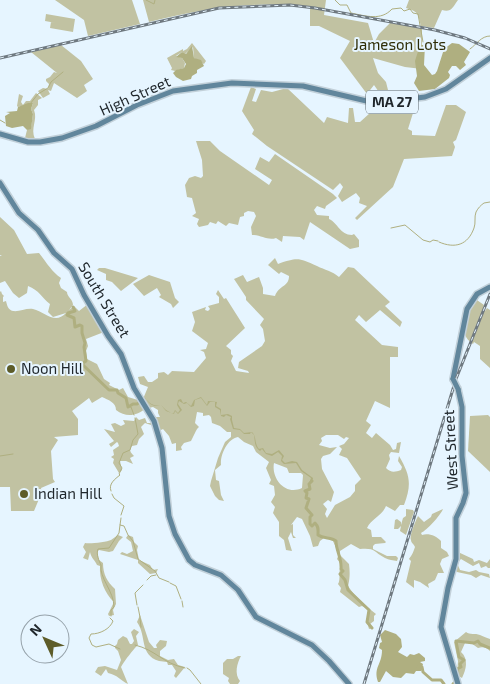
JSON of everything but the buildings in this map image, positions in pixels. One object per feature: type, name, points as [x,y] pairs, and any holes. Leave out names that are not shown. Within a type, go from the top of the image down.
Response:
[{"type":"main road","name":"High Street","points":[[0,134],[28,142],[50,141],[96,126],[137,105],[174,90],[237,83],[312,88],[372,103],[422,98],[442,91],[490,58]]},
{"type":"main road","name":"South Street","points":[[0,183],[19,213],[38,230],[54,253],[72,269],[84,295],[119,351],[132,384],[152,417],[162,448],[169,516],[175,534],[189,560],[195,565],[221,574],[238,590],[256,617],[312,645],[349,684]]},
{"type":"main road","name":"West Street","points":[[457,679],[442,635],[442,622],[456,559],[456,518],[464,503],[466,493],[462,456],[462,407],[453,374],[466,310],[478,292],[490,286]]},
{"type":"green space","points":[[55,0],[132,0],[140,24],[88,36],[84,20]]},
{"type":"green space","name":"Jameson Lots","points":[[143,0],[326,0],[324,15],[368,23],[374,43],[379,34],[390,23],[422,28],[422,69],[405,67],[373,58],[378,73],[386,82],[389,94],[381,95],[374,85],[367,94],[340,58],[350,41],[319,26],[310,26],[310,7],[249,5],[189,13],[149,22]]},
{"type":"green space","points":[[409,0],[458,0],[450,10],[442,10],[434,28],[421,26],[417,14],[406,8]]},
{"type":"green space","points":[[46,14],[75,19],[73,32],[50,28],[51,22],[45,21]]},
{"type":"green space","points":[[192,43],[206,61],[204,64],[194,58],[193,47],[185,54],[182,52],[176,56],[182,58],[185,63],[184,68],[175,71],[171,70],[172,68],[167,58],[183,49],[183,51],[187,49]]},
{"type":"green space","points":[[61,45],[81,61],[93,79],[84,85],[87,91],[77,98],[54,83],[51,91],[48,90],[50,94],[43,98],[38,91],[43,88],[48,89],[49,84],[46,79],[54,72],[57,73],[31,52]]},
{"type":"green space","points":[[251,87],[256,89],[252,101],[256,102],[261,90],[272,92],[287,88],[324,123],[327,117],[348,123],[349,108],[353,108],[355,122],[360,122],[370,113],[370,107],[411,103],[413,113],[408,129],[412,131],[412,135],[435,136],[446,105],[456,105],[466,112],[456,140],[453,142],[455,147],[452,156],[404,159],[393,187],[357,220],[355,218],[367,206],[359,203],[360,198],[356,193],[342,202],[338,196],[343,187],[340,183],[333,190],[252,134],[254,130],[242,111]]},
{"type":"green space","points":[[36,93],[42,98],[38,100],[38,105],[34,110],[33,131],[35,139],[28,140],[25,138],[27,130],[31,127],[33,103],[18,107],[19,94],[23,96],[21,102],[23,105],[26,101],[30,101]]},
{"type":"green space","points":[[196,141],[210,141],[220,151],[269,185],[272,180],[255,169],[260,157],[269,162],[275,154],[337,198],[326,206],[325,209],[317,206],[314,210],[317,215],[329,216],[329,219],[345,233],[354,234],[359,240],[359,247],[350,249],[310,222],[304,240],[300,237],[283,236],[282,242],[276,238],[270,239],[252,235],[251,227],[256,216],[254,212],[248,211],[244,213],[244,216],[240,217],[238,225],[229,223],[226,226],[218,221],[216,224],[210,222],[208,225],[199,227],[197,224],[199,219],[192,216],[196,213],[192,198],[187,197],[185,185],[189,178],[195,176],[201,178],[203,176],[202,160]]},
{"type":"green space","points":[[0,217],[14,230],[27,254],[39,253],[61,278],[59,283],[61,288],[67,292],[73,303],[69,310],[74,306],[79,311],[88,304],[104,332],[86,339],[88,346],[86,351],[87,359],[97,364],[104,379],[110,383],[109,385],[119,390],[123,388],[128,397],[141,401],[146,408],[139,413],[131,415],[120,413],[116,410],[115,405],[102,397],[92,403],[89,398],[72,411],[78,419],[78,435],[54,437],[58,440],[51,451],[53,479],[55,482],[41,488],[41,500],[39,499],[34,511],[11,511],[10,487],[0,487],[0,292],[4,296],[3,302],[6,301],[7,306],[13,311],[33,309],[54,318],[58,318],[66,313],[53,317],[48,312],[50,304],[35,290],[28,286],[27,293],[19,298],[5,281],[0,283],[0,256],[2,255],[0,255]]},
{"type":"green space","points":[[275,258],[278,264],[294,259],[302,260],[339,277],[348,267],[354,268],[390,302],[385,306],[402,322],[400,327],[380,310],[366,322],[359,315],[355,320],[382,345],[398,347],[398,357],[390,357],[390,408],[375,401],[366,421],[371,425],[366,433],[372,438],[376,433],[393,450],[396,449],[397,443],[401,442],[399,453],[391,452],[389,455],[390,459],[386,468],[393,472],[401,470],[402,467],[398,461],[399,456],[409,480],[404,505],[400,505],[395,511],[386,506],[367,528],[371,530],[372,537],[381,537],[386,542],[375,544],[373,549],[387,556],[396,556],[398,558],[397,561],[385,558],[372,550],[360,549],[351,544],[340,551],[340,555],[349,564],[348,586],[357,598],[376,614],[374,621],[370,624],[373,628],[369,629],[367,622],[369,610],[362,606],[359,607],[340,592],[341,588],[338,584],[341,564],[337,559],[339,554],[332,539],[324,538],[318,546],[313,547],[302,519],[297,517],[291,525],[293,524],[293,535],[296,538],[293,538],[291,532],[288,538],[292,551],[286,550],[284,540],[279,536],[279,522],[273,513],[275,507],[271,502],[275,495],[274,486],[269,484],[271,480],[266,468],[269,462],[256,452],[253,446],[238,437],[234,438],[225,448],[221,465],[215,470],[216,480],[219,481],[224,501],[219,500],[210,486],[218,458],[225,442],[231,437],[231,432],[227,432],[220,426],[212,423],[209,415],[203,416],[203,413],[197,412],[195,423],[199,427],[191,441],[184,443],[181,447],[182,450],[176,451],[176,443],[172,444],[169,436],[163,429],[159,431],[156,422],[156,417],[160,417],[158,410],[153,407],[149,408],[143,399],[148,387],[140,384],[138,377],[144,376],[148,382],[152,382],[158,378],[158,373],[164,372],[168,375],[172,371],[194,372],[206,358],[204,352],[200,350],[206,349],[208,343],[192,331],[195,322],[192,312],[206,307],[205,310],[208,311],[210,309],[208,306],[219,303],[219,297],[216,294],[218,290],[224,299],[226,298],[245,328],[226,346],[231,350],[233,356],[231,361],[236,371],[249,373],[238,368],[239,362],[262,346],[265,341],[263,329],[260,325],[264,319],[246,300],[234,279],[243,275],[247,282],[259,277],[263,294],[275,296],[289,280],[289,276],[281,272],[279,274],[268,265]],"holes":[[[326,435],[338,435],[344,439],[346,437],[349,438],[344,444],[339,446],[342,449],[339,455],[347,458],[361,479],[355,485],[355,491],[350,497],[335,505],[327,518],[325,514],[327,509],[323,504],[328,500],[331,502],[334,492],[322,469],[321,459],[337,447],[330,448],[319,445],[322,441],[321,438]],[[274,463],[287,468],[289,473],[301,473],[303,475],[302,488],[290,490],[280,484],[275,474]]]},
{"type":"green space","points":[[99,268],[138,278],[121,291],[112,282],[106,280],[106,274],[97,270]]},
{"type":"green space","points":[[149,275],[170,282],[175,298],[179,302],[173,308],[171,304],[159,297],[161,295],[157,288],[144,296],[133,284]]},
{"type":"green space","points":[[474,298],[484,305],[485,311],[487,308],[490,310],[490,368],[480,359],[480,346],[474,342],[473,344],[465,334],[464,322]]},
{"type":"green space","points":[[488,415],[490,417],[490,472],[468,451],[470,416]]},
{"type":"green space","points":[[136,417],[139,420],[145,418],[147,423],[152,423],[154,426],[145,423],[141,427],[144,434],[139,439],[137,445],[132,446],[130,449],[134,456],[130,458],[133,464],[120,461],[122,470],[119,473],[113,463],[114,459],[111,457],[114,455],[113,450],[119,446],[118,443],[111,447],[109,444],[114,441],[104,429],[115,432],[111,424],[115,423],[121,426],[125,424],[123,420],[134,421]]},
{"type":"green space","points":[[406,509],[413,510],[414,512],[406,535],[400,531],[401,526],[398,529],[394,529],[395,520],[397,519],[401,522],[401,525],[403,518],[406,516]]},
{"type":"green space","points":[[443,509],[433,523],[421,533],[422,535],[432,535],[441,541],[441,548],[449,556],[442,559],[440,564],[444,573],[438,573],[435,580],[428,584],[429,588],[414,580],[414,588],[406,582],[411,561],[409,559],[415,547],[411,542],[413,528],[418,516],[424,522],[432,514]]},
{"type":"green space","points":[[118,535],[123,537],[113,551],[99,550],[97,552],[99,560],[103,563],[106,578],[115,589],[116,604],[113,610],[114,615],[109,616],[108,614],[114,602],[103,586],[100,566],[97,565],[90,552],[88,560],[83,558],[86,552],[83,547],[85,543],[109,541]]},
{"type":"green space","points":[[128,535],[133,537],[134,542],[138,546],[139,560],[150,565],[153,570],[158,569],[156,573],[150,574],[138,563],[138,560],[120,554],[122,552],[127,554],[133,551],[131,542],[126,538]]},
{"type":"green space","points":[[458,552],[473,559],[474,562],[479,560],[487,563],[490,559],[490,568],[486,566],[481,568],[479,563],[473,566],[461,559],[457,563],[460,570],[469,572],[476,570],[489,574],[490,578],[481,575],[476,578],[457,572],[455,570]]},
{"type":"green space","points":[[140,615],[149,642],[154,648],[157,648],[156,645],[160,640],[167,641],[166,646],[160,651],[160,656],[168,660],[174,659],[178,665],[185,667],[176,678],[174,676],[176,671],[172,665],[153,658],[146,650],[137,622]]},
{"type":"green space","points":[[134,629],[139,632],[136,636],[138,645],[121,667],[128,684],[108,673],[106,669],[101,676],[95,672],[98,667],[105,666],[117,670],[121,660],[115,646],[123,636],[132,644],[134,641],[131,632]]},
{"type":"green space","points":[[466,632],[490,639],[490,651],[482,647],[478,648],[471,643],[465,643],[461,652],[466,661],[466,668],[462,678],[457,675],[458,661],[454,642]]},
{"type":"green space","points":[[241,656],[237,669],[240,681],[238,684],[230,684],[229,678],[223,674],[223,663],[227,659],[233,659]]},
{"type":"shaded area","points":[[452,43],[459,44],[470,52],[464,62],[466,65],[460,70],[456,66],[452,66],[448,72],[449,78],[435,89],[419,91],[414,83],[417,76],[415,61],[420,45],[425,45],[424,65],[432,75],[437,71],[444,49]]},
{"type":"shaded area","points":[[192,46],[194,58],[201,60],[204,66],[197,70],[197,73],[191,79],[183,81],[173,73],[184,68],[186,64],[182,58],[176,57],[182,52],[186,54]]},
{"type":"shaded area","points":[[33,103],[31,109],[33,114],[31,129],[27,130],[23,126],[12,128],[6,126],[5,116],[10,113],[6,112],[17,111],[18,107]]},
{"type":"shaded area","points":[[201,397],[207,405],[208,401],[217,402],[216,406],[221,409],[221,415],[228,414],[232,416],[234,428],[240,429],[244,433],[251,432],[250,434],[244,434],[240,430],[233,429],[231,417],[221,416],[220,410],[215,407],[215,402],[210,402],[207,406],[201,398],[195,400],[194,406],[191,407],[187,403],[184,404],[179,401],[178,404],[182,410],[178,414],[175,411],[173,414],[175,410],[178,413],[180,410],[177,405],[178,400],[181,399],[183,403],[186,402],[191,406],[194,400]]},
{"type":"shaded area","points":[[254,437],[259,449],[263,448],[266,453],[272,454],[279,450],[284,456],[282,460],[285,463],[297,462],[302,470],[313,478],[312,483],[309,483],[311,478],[301,471],[296,463],[284,464],[281,461],[282,456],[278,452],[272,456],[266,454],[262,449],[260,451],[257,448]]},
{"type":"shaded area","points":[[385,630],[396,634],[401,639],[402,647],[398,652],[407,657],[410,654],[419,653],[425,658],[425,661],[420,662],[423,664],[421,671],[416,671],[414,674],[406,673],[401,678],[393,677],[386,671],[380,682],[378,682],[377,669],[382,650],[379,648],[382,642],[380,635]]},
{"type":"waterway","points":[[146,0],[154,4],[155,0]]},
{"type":"waterway","points":[[335,0],[340,5],[347,5],[351,13],[368,16],[383,15],[392,9],[401,8],[404,11],[410,9],[413,13],[418,14],[423,42]]},
{"type":"waterway","points":[[470,49],[482,39],[490,36]]},
{"type":"waterway","points":[[30,104],[38,94],[48,88],[51,82],[63,72]]},
{"type":"waterway","points":[[0,120],[5,123]]},
{"type":"waterway","points":[[439,242],[450,245],[465,242],[474,228],[475,214],[484,203],[490,202]]},
{"type":"waterway","points":[[391,228],[405,225],[423,240],[430,242],[433,240],[438,241]]},
{"type":"waterway","points":[[73,307],[75,311],[67,315],[74,318],[75,327],[82,326],[86,361],[83,365],[109,390],[117,390],[118,393],[126,398],[128,407],[142,401]]},
{"type":"waterway","points":[[130,407],[134,415]]},
{"type":"waterway","points":[[111,491],[111,484],[120,475],[122,468],[119,463],[123,453],[130,450],[133,440],[138,434],[135,418]]},
{"type":"waterway","points":[[0,456],[13,454]]},
{"type":"waterway","points":[[312,481],[309,484],[310,489],[305,491],[307,493],[306,498],[309,499],[306,508],[312,515],[310,517],[310,524],[312,526],[316,524],[318,535],[336,541],[343,571],[340,574],[345,580],[348,590],[369,610],[367,622],[372,628]]},
{"type":"waterway","points":[[112,494],[124,506],[121,515]]},
{"type":"waterway","points":[[121,518],[120,525],[124,526],[133,541],[138,559],[155,571],[159,578],[169,582]]},
{"type":"waterway","points":[[111,616],[111,610],[114,607],[112,596],[102,575],[97,551],[98,549],[109,548],[119,533],[120,525]]},
{"type":"waterway","points":[[147,580],[151,576],[156,575]]},
{"type":"waterway","points":[[170,583],[176,586],[181,599]]},
{"type":"waterway","points":[[137,605],[135,593],[143,585]]},
{"type":"waterway","points":[[182,601],[183,607]]},
{"type":"waterway","points":[[138,607],[140,617]]},
{"type":"waterway","points":[[110,618],[113,621],[107,629],[91,634],[89,638],[92,645],[96,647],[109,644],[120,649]]},
{"type":"waterway","points":[[140,618],[141,627]]},
{"type":"waterway","points":[[453,684],[457,677],[457,669],[461,667],[460,664],[464,660],[459,657],[456,641],[474,643],[478,641],[480,644],[490,648]]},
{"type":"waterway","points":[[135,645],[170,663],[185,668]]},
{"type":"waterway","points":[[418,667],[422,667],[423,672],[432,680],[441,680],[444,684]]},
{"type":"waterway","points":[[187,668],[201,684]]},
{"type":"railway","points":[[0,58],[219,8],[290,5],[435,30],[465,38],[490,49]]},
{"type":"railway","points":[[364,684],[456,379],[490,294]]},
{"type":"place","name":"Noon Hill","points":[[11,369]]},
{"type":"place","name":"Indian Hill","points":[[24,494]]}]
